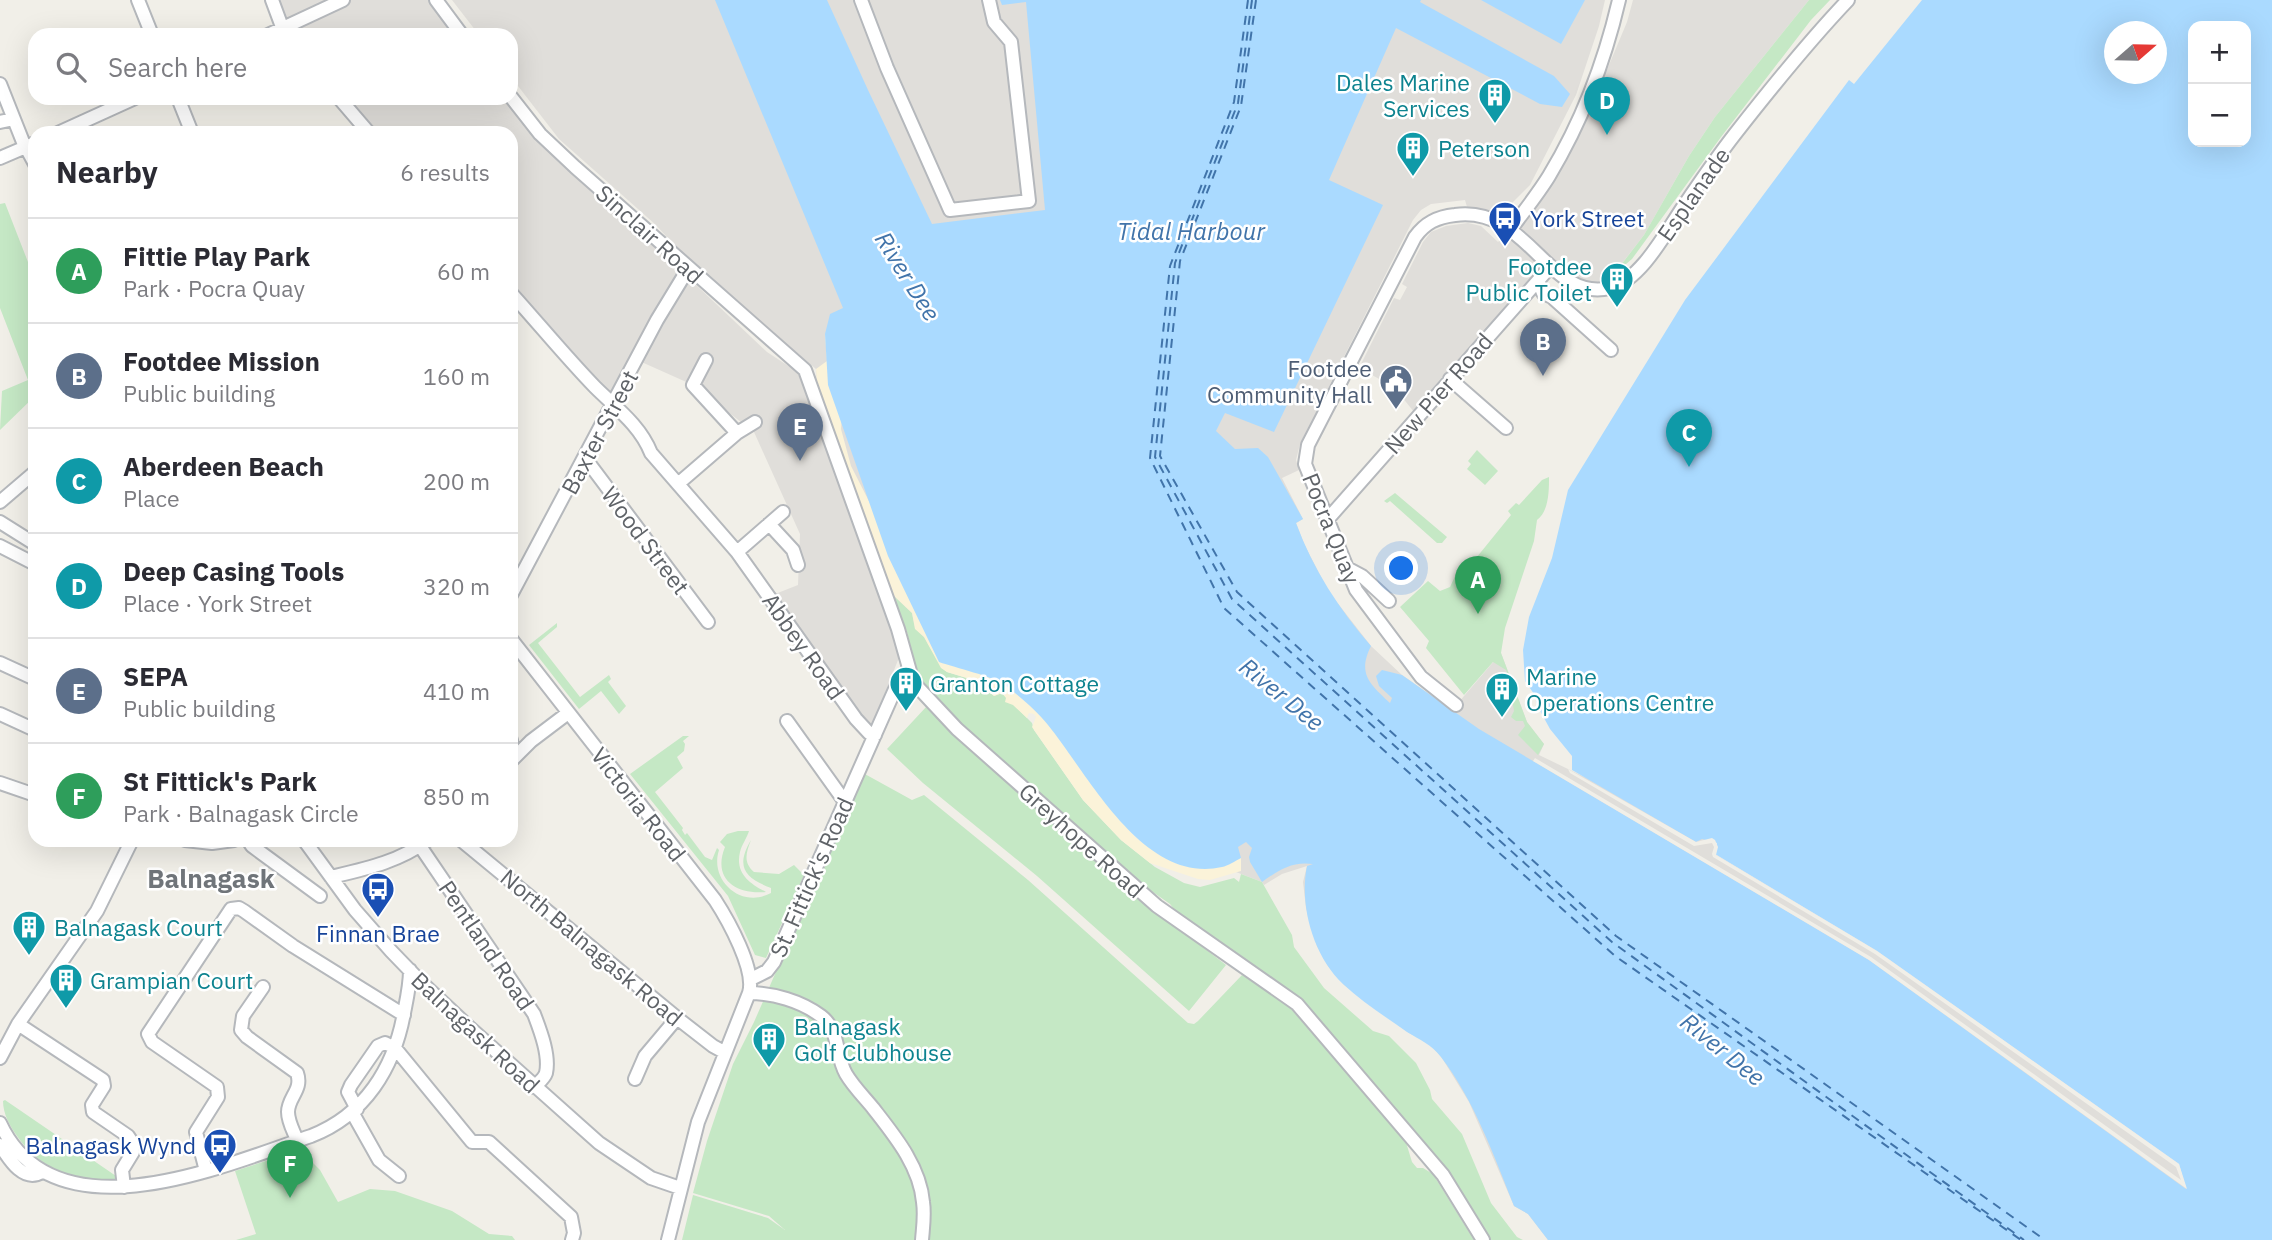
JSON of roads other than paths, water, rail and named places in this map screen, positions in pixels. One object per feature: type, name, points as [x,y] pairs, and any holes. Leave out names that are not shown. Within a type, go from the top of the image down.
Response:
[{"type":"street","points":[[138,0],[149,28]]},
{"type":"street","points":[[272,0],[282,28]]},
{"type":"street","points":[[290,28],[343,0]]},
{"type":"street","points":[[436,0],[457,28]]},
{"type":"street","points":[[862,0],[887,68],[950,209],[1029,201],[1011,42],[994,22],[989,0]]},
{"type":"street","points":[[1511,229],[1549,176],[1587,98],[1619,0]]},
{"type":"street","name":"Esplanade","points":[[1511,229],[1550,267],[1584,288],[1612,287],[1626,281],[1667,233],[1735,135],[1848,0]]},
{"type":"street","points":[[0,84],[14,119],[28,140]]},
{"type":"street","points":[[73,126],[120,105]]},
{"type":"street","points":[[181,105],[189,126]]},
{"type":"street","points":[[345,105],[363,126]]},
{"type":"street","name":"Sinclair Road","points":[[517,105],[540,134],[688,270],[797,362]]},
{"type":"street","points":[[0,122],[14,119]]},
{"type":"street","points":[[0,158],[28,146]]},
{"type":"street","name":"Pocra Quay","points":[[1456,705],[1422,677],[1356,590],[1306,467],[1307,449],[1415,237],[1429,222],[1459,214],[1474,214],[1492,219],[1511,229]]},
{"type":"street","name":"New Pier Road","points":[[1327,520],[1550,267]]},
{"type":"street","name":"Baxter Street","points":[[518,582],[657,320],[688,270]]},
{"type":"street","points":[[1538,281],[1543,293],[1611,350]]},
{"type":"street","name":"Abbey Road","points":[[518,301],[597,389],[614,402],[647,441],[651,453],[737,552],[856,719],[869,733],[875,735]]},
{"type":"street","points":[[706,360],[693,385],[737,433]]},
{"type":"street","name":"Greyhope Road","points":[[797,362],[810,381],[898,629],[914,682],[957,729],[1125,879],[1175,921],[1297,1004],[1443,1175],[1483,1240]]},
{"type":"street","points":[[1450,380],[1506,428]]},
{"type":"street","points":[[679,483],[737,433],[755,422]]},
{"type":"street","name":"Wood Street","points":[[585,458],[708,622]]},
{"type":"street","points":[[0,502],[28,477]]},
{"type":"street","points":[[737,552],[783,512]]},
{"type":"street","points":[[0,522],[28,540]]},
{"type":"street","name":"Abbey Road","points":[[769,524],[793,550],[798,565]]},
{"type":"street","points":[[0,546],[28,560]]},
{"type":"street","points":[[1347,568],[1362,576],[1389,601]]},
{"type":"street","name":"Victoria Road","points":[[518,648],[715,900],[731,929],[751,979]]},
{"type":"street","points":[[0,663],[28,676]]},
{"type":"street","name":"St. Fittick's Road","points":[[668,1240],[698,1122],[749,993],[751,979],[767,971],[774,962],[900,678],[909,672]]},
{"type":"street","points":[[518,754],[568,713]]},
{"type":"street","points":[[0,714],[28,727]]},
{"type":"street","points":[[787,722],[845,802]]},
{"type":"street","points":[[0,783],[28,793]]},
{"type":"street","points":[[0,1058],[18,1024],[97,911],[129,847]]},
{"type":"street","points":[[253,847],[320,896]]},
{"type":"street","name":"Balnagask Road","points":[[309,847],[355,910],[410,970],[534,1087],[598,1143],[634,1168],[651,1178],[680,1188]]},
{"type":"street","points":[[331,877],[377,866],[416,847]]},
{"type":"street","name":"Pentland Road","points":[[427,847],[534,1014],[546,1063],[546,1073],[534,1087]]},
{"type":"street","name":"North Balnagask Road","points":[[469,847],[677,1018],[724,1052]]},
{"type":"street","points":[[206,1171],[196,1132],[218,1097],[217,1087],[152,1042],[148,1034],[231,909],[239,908],[244,911],[293,946],[404,1015]]},
{"type":"street","points":[[0,1123],[14,1147],[42,1172],[82,1186],[124,1187],[176,1179],[298,1140],[330,1128],[354,1111],[376,1086],[395,1048],[404,1015],[410,970]]},
{"type":"street","points":[[263,987],[241,1021],[241,1030],[297,1073],[299,1088],[290,1103],[288,1114],[298,1140]]},
{"type":"street","points":[[749,993],[766,993],[803,1006],[821,1016],[830,1025],[846,1074],[905,1153],[919,1182],[923,1199],[922,1240]]},
{"type":"street","points":[[635,1079],[645,1056],[677,1018]]},
{"type":"street","points":[[18,1024],[103,1080],[104,1086],[92,1104],[93,1112],[128,1136],[134,1145],[133,1152],[122,1170],[124,1187]]},
{"type":"street","points":[[398,1175],[379,1160],[354,1111],[348,1092],[378,1046],[385,1043],[395,1048],[472,1142],[489,1142],[570,1217],[574,1233],[572,1240]]},
{"type":"street","points":[[0,1144],[22,1171],[31,1176],[42,1172]]},
{"type":"water","points":[[715,0],[827,0],[932,224],[1045,210],[1026,2],[1002,5],[1000,0],[1421,0],[1420,2],[1554,76],[1570,94],[1562,107],[1540,104],[1396,28],[1329,180],[1383,205],[1274,432],[1225,413],[1216,431],[1235,449],[1258,448],[1268,457],[1303,519],[1296,523],[1319,572],[1348,618],[1371,646],[1365,664],[1368,678],[1390,703],[1392,698],[1379,686],[1376,676],[1382,670],[1402,675],[1479,729],[1869,960],[2186,1189],[2179,1164],[1877,951],[1715,854],[1717,843],[1702,839],[1696,842],[1572,770],[1572,756],[1550,729],[1525,681],[1523,650],[1529,617],[1552,558],[1568,490],[1685,300],[1849,80],[1854,84],[1922,0],[2272,0],[2272,1240],[1548,1240],[1528,1214],[1514,1206],[1464,1091],[1441,1057],[1429,1045],[1350,991],[1324,959],[1311,929],[1305,897],[1307,866],[1313,864],[1292,865],[1262,882],[1250,862],[1252,848],[1246,842],[1238,847],[1241,858],[1222,867],[1193,868],[1167,859],[1143,843],[1120,821],[1048,725],[1022,699],[999,682],[939,662],[888,556],[828,385],[825,334],[830,314],[843,308]]},
{"type":"water","points":[[1481,0],[1585,0],[1561,44]]},
{"type":"place","name":"Dales Marine Services","points":[[1495,125]]},
{"type":"place","name":"Deep Casing Tools","points":[[1607,135]]},
{"type":"place","name":"Peterson","points":[[1413,178]]},
{"type":"place","name":"York Street","points":[[1505,248]]},
{"type":"place","name":"Footdee Public Toilet","points":[[1617,309]]},
{"type":"place","name":"Footdee Mission","points":[[1543,376]]},
{"type":"place","name":"Footdee Community Hall","points":[[1396,411]]},
{"type":"place","name":"SEPA","points":[[800,461]]},
{"type":"place","name":"Aberdeen Beach","points":[[1689,467]]},
{"type":"place","name":"Fittie Play Park","points":[[1478,614]]},
{"type":"place","name":"Granton Cottage","points":[[906,713]]},
{"type":"place","name":"Marine Operations Centre","points":[[1502,719]]},
{"type":"place","name":"Finnan Brae","points":[[378,919]]},
{"type":"place","name":"Balnagask Court","points":[[29,957]]},
{"type":"place","name":"Grampian Court","points":[[66,1010]]},
{"type":"place","name":"Balnagask Golf Clubhouse","points":[[769,1069]]},
{"type":"place","name":"Balnagask Wynd","points":[[220,1175]]},
{"type":"place","name":"St Fittick's Park","points":[[290,1198]]},
{"type":"district","name":"Balnagask","points":[[211,878]]},
{"type":"water label","name":"Tidal Harbour","points":[[1191,231]]},
{"type":"water label","name":"River Dee","points":[[908,276]]},
{"type":"water label","name":"River Dee","points":[[1282,694]]},
{"type":"water label","name":"River Dee","points":[[1723,1049]]}]
